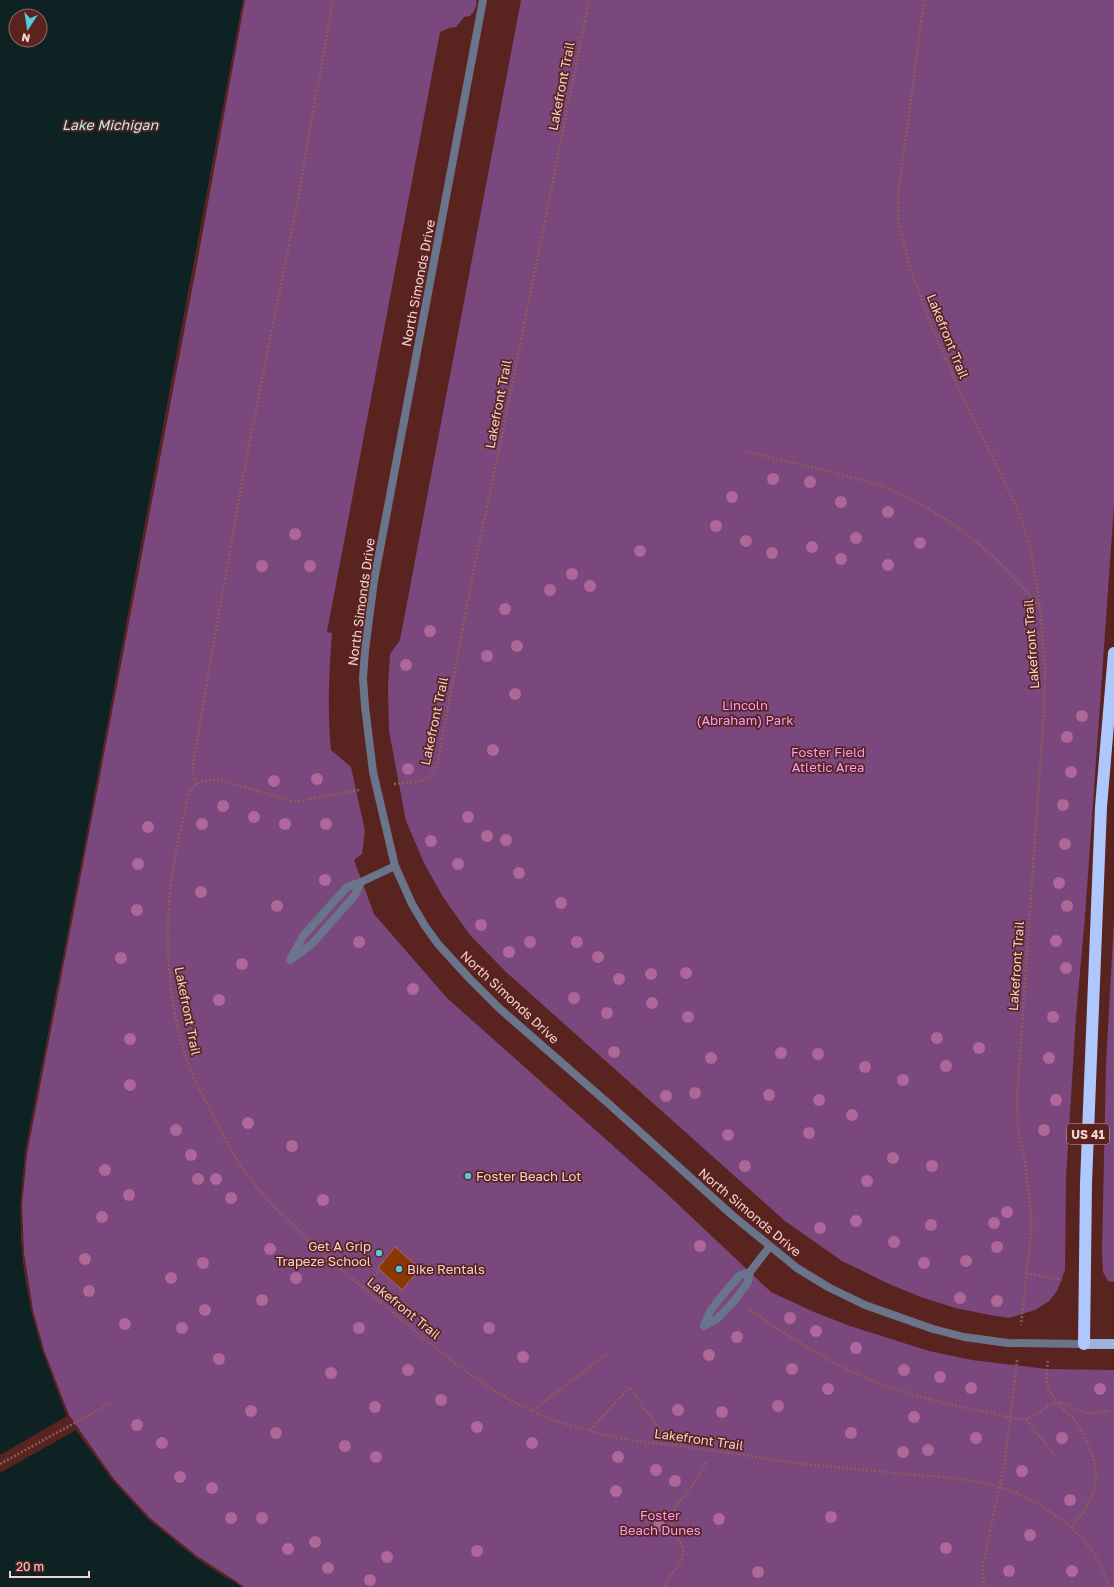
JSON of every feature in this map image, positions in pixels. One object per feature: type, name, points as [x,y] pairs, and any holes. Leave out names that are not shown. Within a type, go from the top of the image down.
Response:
[{"type":"highway","name":"US 41","points":[[1084,1344],[1086,1183],[1101,814],[1114,653]]},
{"type":"main road","points":[[1084,1344],[1114,1344]]},
{"type":"lane","name":"North Simonds Drive","points":[[484,0],[375,573],[366,639],[363,679],[373,772],[395,866],[412,904],[425,926],[438,944],[468,978],[732,1215],[797,1268],[828,1287],[865,1305],[901,1318],[964,1337],[995,1342],[1050,1345],[1084,1344]]},
{"type":"lane","points":[[361,882],[355,895],[312,944],[290,960],[303,936],[347,887],[395,866]]},
{"type":"lane","points":[[750,1272],[740,1275],[710,1311],[704,1326],[718,1318],[736,1299],[748,1282],[750,1272],[770,1246]]},
{"type":"path","points":[[334,0],[297,204],[247,455],[192,770],[197,784],[208,780],[224,781],[291,801],[300,801],[356,790]]},
{"type":"path","name":"Lakefront Trail","points":[[398,783],[427,779],[434,771],[438,762],[471,583],[589,0]]},
{"type":"path","name":"Lakefront Trail","points":[[924,0],[898,197],[898,222],[911,270],[931,325],[961,394],[1022,520],[1030,546],[1040,608],[1044,663],[1044,710],[1017,1098],[1018,1128],[1025,1162],[1031,1212],[1022,1314]]},
{"type":"path","points":[[745,451],[853,477],[905,496],[947,522],[987,550],[1014,577],[1040,608]]},
{"type":"path","name":"Lakefront Trail","points":[[197,784],[192,786],[189,793],[177,844],[167,927],[168,961],[173,1000],[188,1063],[198,1089],[243,1168],[255,1185],[307,1239],[363,1288],[456,1363],[510,1399],[532,1411],[606,1435],[650,1443],[798,1463],[958,1480],[999,1487],[1035,1503],[1071,1528],[1089,1547],[1110,1587]]},
{"type":"path","points":[[363,1288],[379,1270]]},
{"type":"path","points":[[1026,1273],[1062,1280]]},
{"type":"path","points":[[748,1308],[782,1333],[868,1379],[912,1394],[958,1406],[1026,1419],[1037,1415],[1051,1405],[1059,1403],[1091,1413],[1111,1410]]},
{"type":"path","points":[[1050,1345],[1047,1382],[1052,1395],[1076,1423],[1083,1434],[1096,1464],[1097,1474],[1093,1493],[1089,1502],[1071,1528]]},
{"type":"path","points":[[532,1411],[608,1354]]},
{"type":"path","points":[[984,1587],[983,1565],[999,1487],[1011,1417],[1016,1366]]},
{"type":"path","points":[[590,1430],[630,1387],[646,1411],[666,1436],[688,1447]]},
{"type":"path","points":[[0,1464],[111,1403]]},
{"type":"path","points":[[1026,1419],[1054,1454]]},
{"type":"path","points":[[665,1587],[683,1553],[671,1525],[673,1514],[677,1505],[701,1474],[707,1461]]},
{"type":"green space","name":"Foster Beach Dunes","points":[[243,0],[476,0],[475,8],[470,16],[464,17],[456,27],[440,32],[327,632],[332,633],[329,691],[331,750],[351,767],[365,831],[362,854],[354,860],[374,914],[447,998],[665,1192],[771,1292],[814,1312],[850,1326],[929,1351],[972,1360],[1047,1369],[1114,1370],[1114,1587],[243,1587],[211,1568],[149,1520],[112,1480],[72,1423],[42,1350],[31,1311],[22,1253],[20,1205],[25,1153],[89,823]]},
{"type":"green space","name":"Lincoln (Abraham) Park","points":[[521,0],[1114,0],[1114,505],[1085,917],[1076,1016],[1066,1178],[1065,1270],[1057,1291],[1049,1301],[1035,1310],[1009,1318],[955,1308],[921,1297],[889,1284],[842,1261],[785,1221],[506,972],[470,935],[443,897],[424,863],[406,821],[389,731],[388,687],[390,654],[400,640]]},
{"type":"green space","points":[[1114,920],[1114,1282],[1108,1281],[1103,1272],[1102,1252],[1106,1064]]},
{"type":"water","name":"Lake Michigan","points":[[0,0],[243,0],[89,823],[25,1153],[21,1228],[24,1269],[34,1318],[54,1382],[65,1412],[70,1421],[108,1474],[160,1529],[199,1560],[243,1587],[0,1587]]},
{"type":"pier","points":[[243,0],[245,0],[198,258],[27,1154],[22,1205],[24,1253],[33,1310],[44,1350],[69,1415],[114,1479],[150,1518],[197,1556],[245,1587],[226,1578],[196,1558],[149,1520],[112,1480],[76,1430],[0,1473],[0,1455],[67,1416],[42,1350],[31,1311],[22,1253],[20,1205],[25,1153],[89,823]]},
{"type":"building","name":"Bike Rentals","points":[[395,1247],[420,1269],[402,1290],[378,1268]]},
{"type":"place","name":"Foster Beach Lot","points":[[468,1176]]},
{"type":"place","name":"Get A Grip Trapeze School","points":[[379,1253]]},
{"type":"place","name":"Bike Rentals","points":[[399,1269]]},
{"type":"park label","name":"Foster Field Atletic Area","points":[[828,760]]}]
